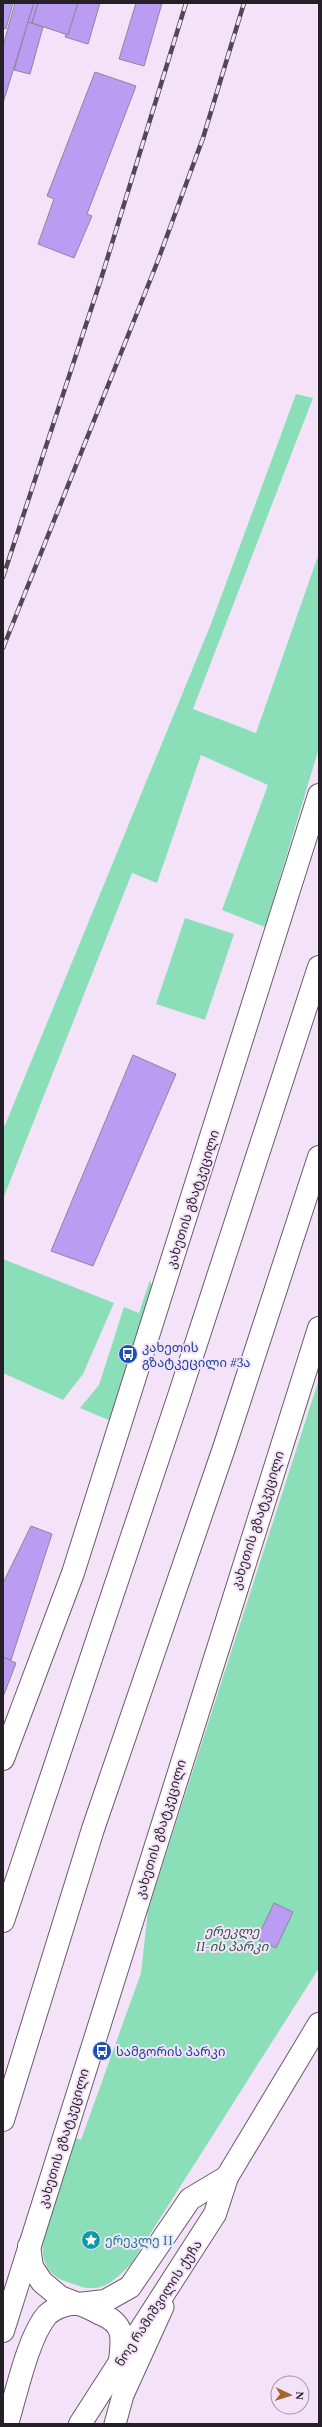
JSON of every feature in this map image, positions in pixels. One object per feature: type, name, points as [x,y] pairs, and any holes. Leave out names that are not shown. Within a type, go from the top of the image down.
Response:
[{"type":"main road","name":"კახეთის გზატკეცილი","points":[[3,1759],[74,1573],[319,795]]},
{"type":"main road","points":[[3,1921],[178,1398],[319,967]]},
{"type":"main road","points":[[3,2120],[93,1829],[224,1448],[319,1157]]},
{"type":"main road","name":"კახეთის გზატკეცილი","points":[[3,2331],[319,1328]]},
{"type":"main road","name":"ნოე რამიშვილის ქუჩა","points":[[80,2424],[215,2214],[227,2177],[319,2024]]},
{"type":"main road","name":"ნოე რამიშვილის ქუჩა","points":[[29,2245],[32,2267],[42,2282],[60,2297],[78,2304],[105,2301],[130,2286],[190,2199],[227,2177]]},
{"type":"main road","points":[[7,2424],[26,2364],[42,2324],[56,2308],[78,2304],[114,2320],[119,2327],[122,2342],[120,2362]]},
{"type":"street","points":[[114,2424],[123,2395],[158,2320],[176,2273]]},
{"type":"green space","points":[[296,394],[313,398],[193,709],[256,733],[319,553],[319,748],[265,927],[222,910],[268,785],[201,755],[157,883],[132,873],[3,1199],[3,1130],[211,624]]},
{"type":"green space","points":[[185,918],[234,934],[205,1020],[156,1004]]},
{"type":"green space","points":[[3,1259],[114,1303],[83,1374],[63,1400],[3,1373]]},
{"type":"green space","points":[[150,1280],[153,1290],[111,1421],[80,1408],[99,1385],[124,1307],[139,1313]]},
{"type":"green space","name":"ერეკლე II-ის პარკი","points":[[319,1379],[319,1968],[131,2264],[107,2284],[100,2287],[85,2288],[55,2276],[50,2271],[44,2259],[42,2243],[49,2205],[73,2137],[81,2140],[141,1973],[148,1910]]},
{"type":"building","points":[[3,3],[13,3],[6,29],[3,28]]},
{"type":"building","points":[[15,3],[34,3],[3,103],[3,46]]},
{"type":"building","points":[[34,3],[38,3],[32,23],[28,22]]},
{"type":"building","points":[[38,3],[78,3],[68,35],[32,23]]},
{"type":"building","points":[[78,3],[100,3],[88,44],[65,37],[66,34],[68,35]]},
{"type":"building","points":[[136,3],[162,3],[144,66],[119,59]]},
{"type":"building","points":[[28,22],[43,27],[30,74],[14,70]]},
{"type":"building","points":[[95,72],[136,86],[87,214],[92,216],[74,258],[38,244],[54,199],[47,196]]},
{"type":"building","points":[[133,1055],[176,1074],[93,1266],[51,1251]]},
{"type":"building","points":[[31,1526],[52,1534],[11,1660],[3,1657],[3,1583]]},
{"type":"building","points":[[3,1657],[16,1663],[3,1697]]},
{"type":"building","points":[[274,1903],[293,1912],[276,1948],[257,1939]]},
{"type":"railway","points":[[3,577],[101,279],[186,3]]},
{"type":"railway","points":[[3,648],[157,263],[203,138],[244,3]]},
{"type":"place","name":"კახეთის გზატკეცილი #3ა","points":[[128,1354]]},
{"type":"place","name":"სამგორის პარკი","points":[[102,2051]]},
{"type":"place","name":"ერეკლე II","points":[[91,2240]]}]
